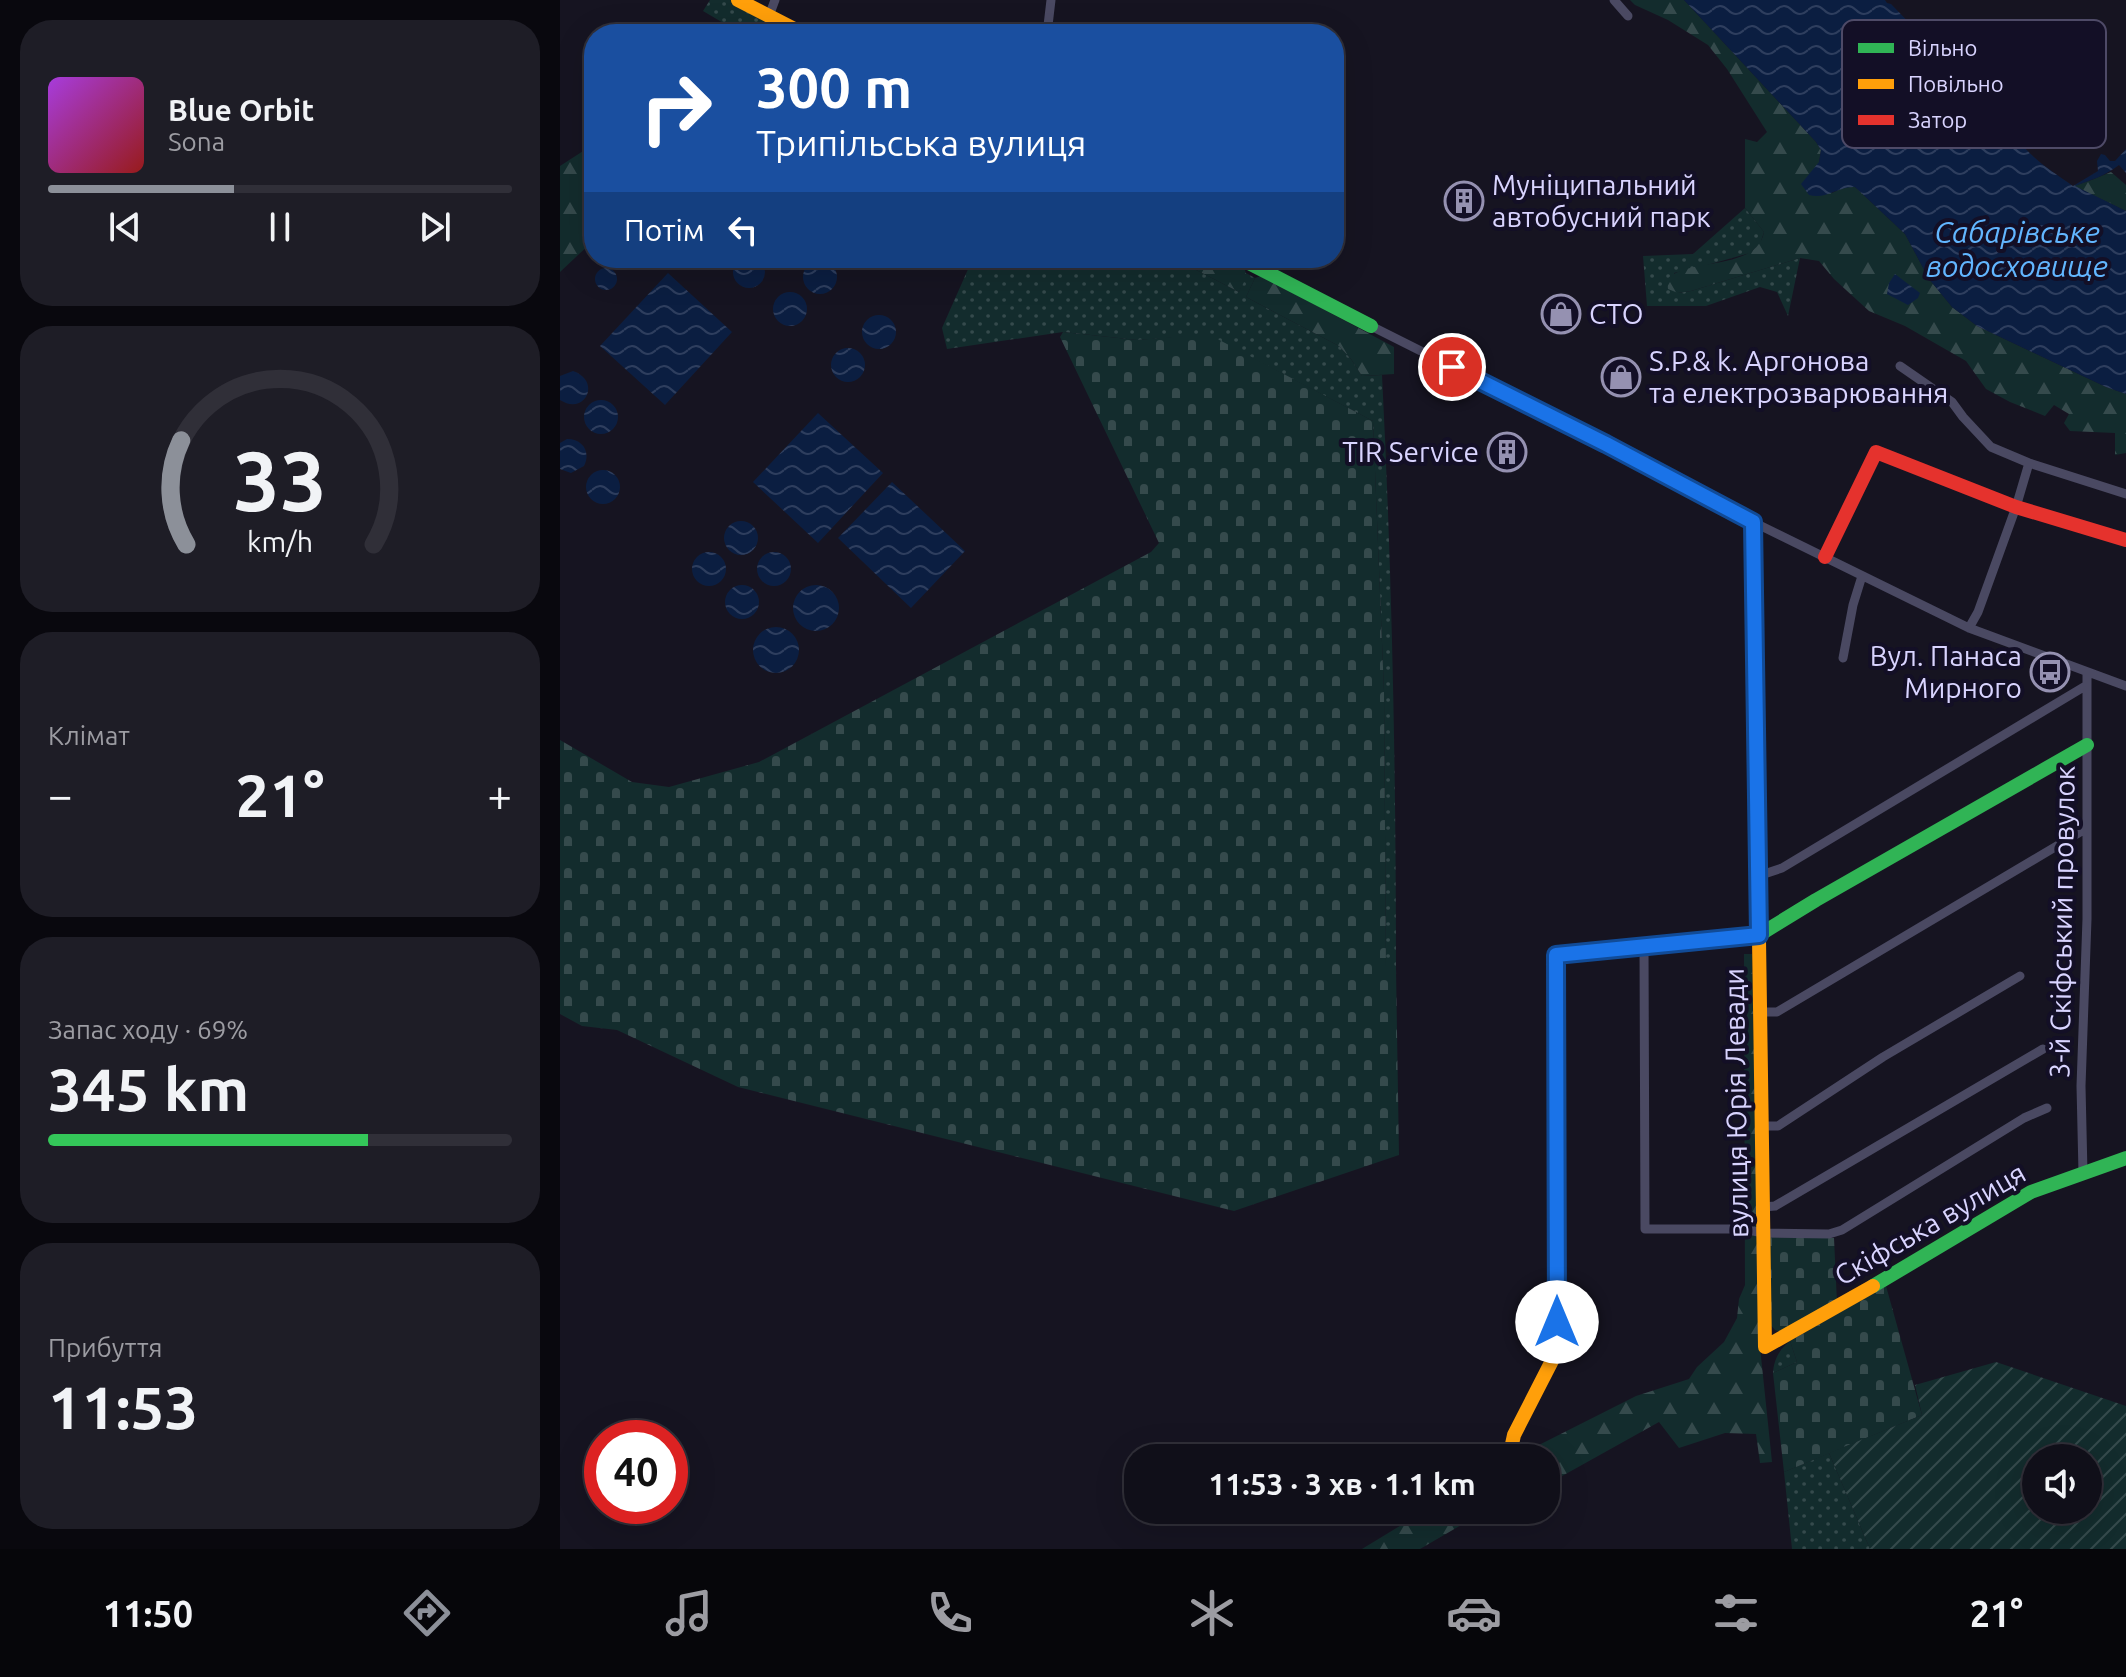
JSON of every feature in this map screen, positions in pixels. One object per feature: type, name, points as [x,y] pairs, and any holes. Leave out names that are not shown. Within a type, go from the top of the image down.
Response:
[{"type":"street","points":[[738,0],[785,24]]},
{"type":"street","points":[[769,16],[775,0]]},
{"type":"street","points":[[1048,24],[1051,0]]},
{"type":"street","points":[[1614,0],[1628,16]]},
{"type":"street","points":[[1258,268],[1753,522],[1969,628],[2126,686]]},
{"type":"street","points":[[1900,366],[1952,402],[1991,447],[2029,463],[2126,494]]},
{"type":"street","points":[[1825,557],[1876,452],[2016,507],[2126,540]]},
{"type":"street","points":[[1969,628],[1978,612],[2029,463]]},
{"type":"street","name":"вулиця Юрія Левади","points":[[1753,522],[1765,1347]]},
{"type":"street","points":[[1843,658],[1862,576]]},
{"type":"street","name":"3-й Скіфський провулок","points":[[2083,1173],[2081,1086],[2087,919],[2087,672]]},
{"type":"street","points":[[1758,876],[1782,868],[2087,685]]},
{"type":"street","points":[[1512,1444],[1557,1351],[1556,955],[1759,935],[2087,745]]},
{"type":"street","points":[[1760,1012],[1777,1012],[2087,828]]},
{"type":"street","points":[[1644,946],[1645,1229],[1744,1229],[1763,1233],[1829,1234],[1842,1230],[2024,1118],[2047,1108]]},
{"type":"street","points":[[1762,1126],[1778,1126],[1883,1057],[2020,976]]},
{"type":"street","points":[[1763,1207],[1775,1206],[2043,1049]]},
{"type":"street","name":"Скіфська вулиця","points":[[1765,1347],[2031,1192],[2126,1158]]},
{"type":"green space","points":[[710,0],[738,0],[784,24],[725,24],[703,11]]},
{"type":"green space","points":[[1630,0],[1684,0],[1816,142],[1821,150],[1819,162],[1832,193],[1845,187],[1855,187],[1905,234],[1929,279],[1952,307],[1977,326],[2126,394],[2126,453],[2115,455],[2115,433],[2070,431],[2064,423],[2069,414],[2054,405],[2045,416],[1986,389],[1966,361],[1905,326],[1869,311],[1819,261],[1800,258],[1691,291],[1678,293],[1668,289],[1667,279],[1677,272],[1736,258],[1749,253],[1759,244],[1764,232],[1745,208],[1745,139],[1757,142],[1767,132],[1708,45]]},
{"type":"green space","points":[[584,150],[584,249],[560,272],[560,166]]},
{"type":"green space","points":[[2111,172],[2126,185],[2126,211],[2074,186]]},
{"type":"green space","points":[[1745,208],[1764,232],[1760,244],[1750,253],[1674,273],[1678,293],[1800,258],[1788,316],[1777,292],[1760,287],[1706,306],[1647,306],[1643,256],[1693,254]]},
{"type":"green space","points":[[969,268],[1192,268],[1239,292],[1246,273],[1255,278],[1246,297],[1339,346],[1362,376],[1382,375],[1393,672],[1396,969],[1386,969],[1384,692],[1373,421],[1208,335],[1137,340],[1063,332],[947,349],[942,328]]},
{"type":"green space","points":[[1192,268],[1243,268],[1246,274],[1239,292]]},
{"type":"green space","points":[[1261,276],[1394,347],[1394,374],[1362,376],[1339,346],[1246,297],[1255,278]]},
{"type":"green space","points":[[1063,332],[1137,340],[1208,334],[1373,421],[1384,692],[1386,968],[1396,969],[1399,1155],[1234,1211],[738,1087],[617,1030],[582,1026],[560,1014],[560,740],[632,782],[669,787],[759,762],[1151,552],[1159,543],[1060,337]]},
{"type":"green space","points":[[1744,954],[1752,954],[1760,1347],[1772,1462],[1760,1463],[1756,1434],[1725,1433],[1679,1448],[1659,1422],[1560,1477],[1560,1444],[1541,1444],[1636,1396],[1689,1379],[1697,1367],[1724,1342],[1737,1318],[1739,1299],[1745,1285]]},
{"type":"green space","points":[[1767,1237],[1834,1238],[1837,1303],[1780,1332],[1775,1330],[1769,1323]]},
{"type":"green space","points":[[1886,1286],[1922,1415],[1784,1472],[1773,1373],[1797,1362],[1790,1341]]},
{"type":"green space","points":[[1790,1341],[1797,1362],[1773,1373],[1778,1355]]},
{"type":"green space","points":[[1996,1362],[2126,1406],[2126,1549],[1870,1549],[1829,1453],[1922,1415],[1915,1385]]},
{"type":"green space","points":[[1829,1453],[1870,1549],[1792,1549],[1784,1472]]},
{"type":"green space","points":[[1403,1524],[1463,1524],[1420,1549],[1362,1549]]},
{"type":"water","name":"Сабарівське водосховище","points":[[1684,0],[1885,0],[1891,4],[1906,20],[1842,20],[1842,148],[2025,148],[2073,186],[2098,171],[2097,161],[2101,154],[2115,161],[2126,149],[2126,173],[2119,165],[2075,186],[2126,211],[2126,394],[1977,326],[1952,307],[1929,279],[1905,234],[1855,187],[1821,196],[1809,195],[1801,184],[1819,162],[1821,150]]},
{"type":"water","points":[[606,268],[614,271],[617,279],[614,287],[606,290],[598,287],[595,279],[598,271]]},
{"type":"water","points":[[734,268],[764,268],[764,278],[755,287],[743,287],[734,278]]},
{"type":"water","points":[[806,268],[834,268],[836,283],[826,293],[814,293],[804,283]]},
{"type":"water","points":[[668,273],[732,332],[665,405],[600,346]]},
{"type":"water","points":[[1895,274],[1920,293],[1908,305],[1887,294]]},
{"type":"water","points":[[790,292],[802,297],[807,309],[802,321],[790,326],[778,321],[773,309],[778,297]]},
{"type":"water","points":[[879,315],[891,320],[896,332],[891,344],[879,349],[867,344],[862,332],[867,320]]},
{"type":"water","points":[[848,348],[860,353],[865,365],[860,377],[848,382],[836,377],[831,365],[836,353]]},
{"type":"water","points":[[573,371],[587,382],[588,389],[583,400],[569,404],[560,400],[560,376]]},
{"type":"water","points":[[601,400],[613,405],[618,417],[613,429],[601,434],[589,429],[584,417],[589,405]]},
{"type":"water","points":[[818,413],[883,473],[818,543],[753,482]]},
{"type":"water","points":[[567,439],[581,444],[587,456],[584,466],[571,473],[560,469],[560,443]]},
{"type":"water","points":[[603,470],[615,475],[620,487],[615,499],[603,504],[591,499],[586,487],[591,475]]},
{"type":"water","points":[[892,482],[965,551],[911,608],[838,538]]},
{"type":"water","points":[[741,521],[753,526],[758,538],[753,550],[741,555],[729,550],[724,538],[729,526]]},
{"type":"water","points":[[709,552],[721,557],[726,569],[721,581],[709,586],[697,581],[692,569],[697,557]]},
{"type":"water","points":[[774,552],[786,557],[791,569],[786,581],[774,586],[762,581],[757,569],[762,557]]},
{"type":"water","points":[[742,585],[754,590],[759,602],[754,614],[742,619],[730,614],[725,602],[730,590]]},
{"type":"water","points":[[816,585],[832,592],[839,608],[832,624],[816,631],[800,624],[793,608],[800,592]]},
{"type":"water","points":[[776,627],[792,634],[799,650],[792,666],[776,673],[760,666],[753,650],[760,634]]},
{"type":"traffic: fast","points":[[1258,268],[1371,326]]},
{"type":"traffic: fast","points":[[1627,948],[1759,935],[2087,745]]},
{"type":"traffic: fast","points":[[1873,1286],[2031,1192],[2126,1158]]},
{"type":"traffic: slow","points":[[738,0],[785,24]]},
{"type":"traffic: slow","points":[[1758,871],[1765,1347],[1873,1286]]},
{"type":"traffic: slow","points":[[1512,1444],[1557,1351],[1556,955],[1627,948]]},
{"type":"traffic: jam","points":[[1825,557],[1876,452],[2016,507],[2126,540]]},
{"type":"traffic: jam","points":[[1753,522],[1758,871]]},
{"type":"place","name":"Муніципальний автобусний парк","points":[[1464,201]]},
{"type":"place","name":"СТО","points":[[1561,314]]},
{"type":"place","name":"S.P.& k. Аргонова та електрозварювання","points":[[1621,377]]},
{"type":"place","name":"TIR Service","points":[[1507,452]]},
{"type":"place","name":"Вул. Панаса Мирного","points":[[2050,672]]},
{"type":"route","points":[[1452,367],[1753,522],[1759,935],[1556,955],[1557,1322]]}]
